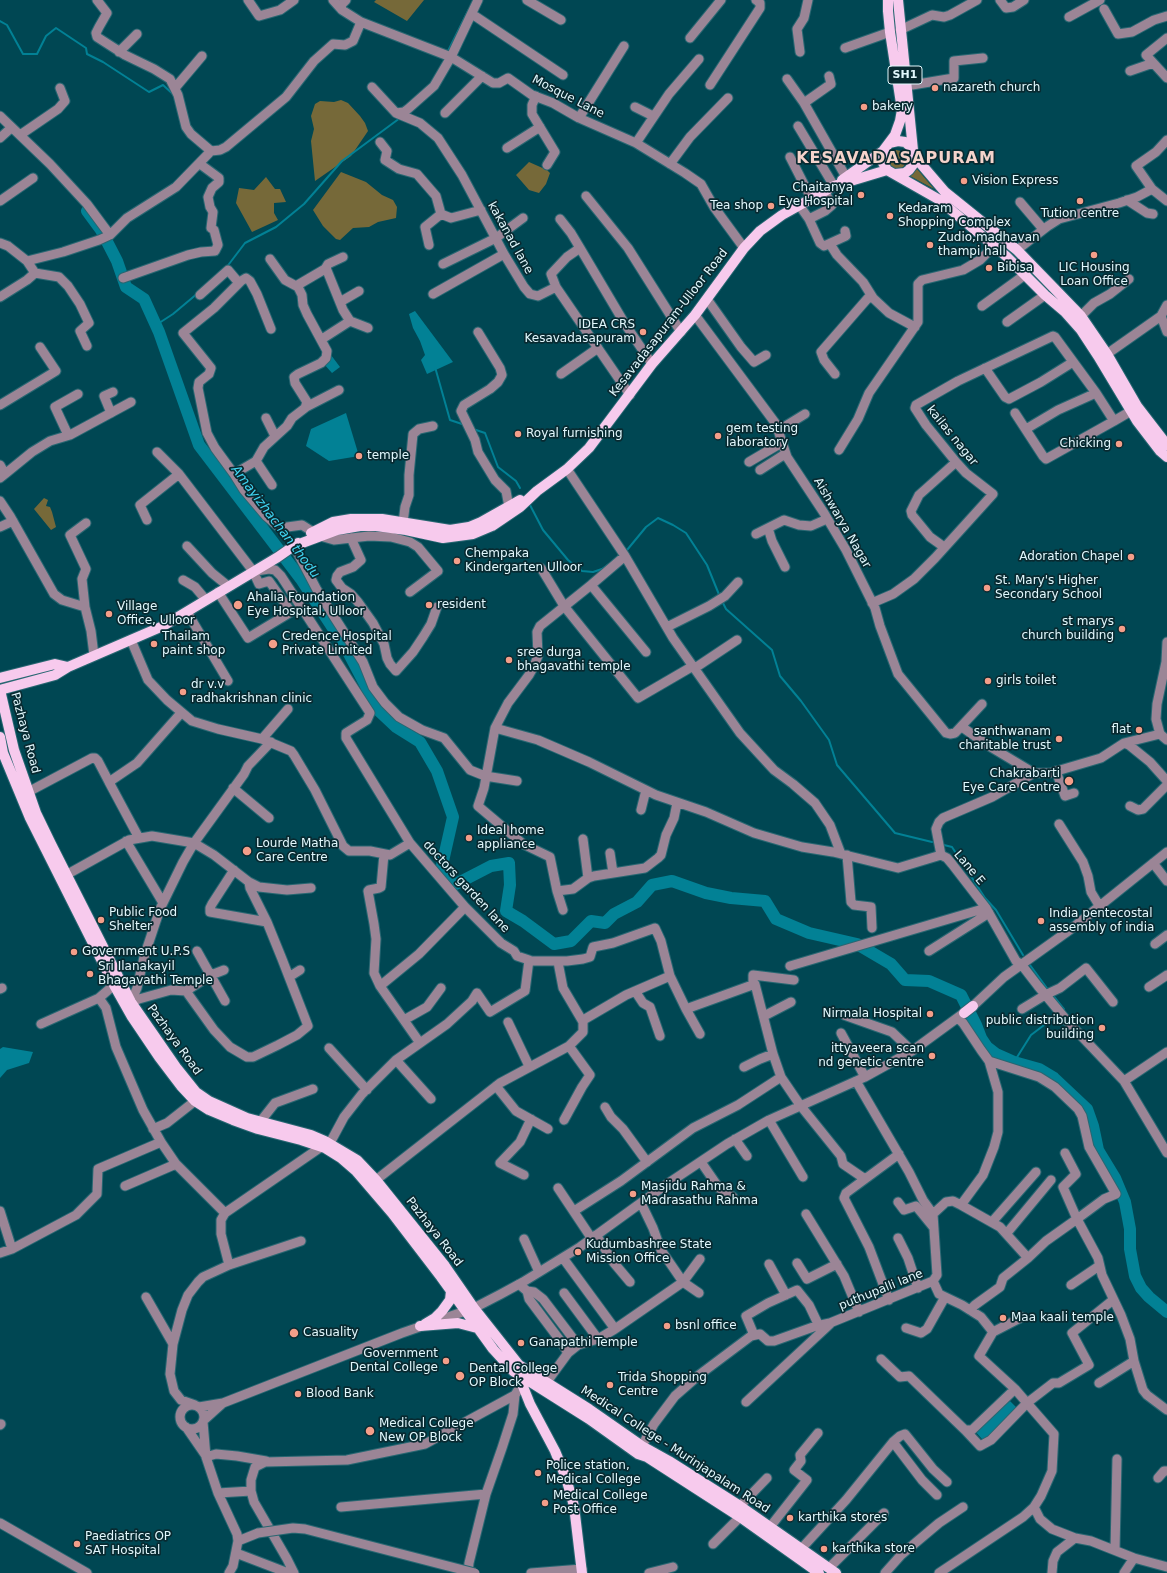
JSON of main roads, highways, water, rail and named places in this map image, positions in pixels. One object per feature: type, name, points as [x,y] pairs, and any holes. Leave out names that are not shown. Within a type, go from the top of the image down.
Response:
[{"type":"main road","name":"SH1","points":[[886,147],[895,135],[900,122],[902,110],[890,32],[888,0]]},
{"type":"main road","name":"SH1","points":[[898,0],[914,153]]},
{"type":"main road","points":[[834,186],[886,147],[902,141],[908,144],[941,195],[994,246],[1026,274],[1081,330],[1130,411],[1167,445]]},
{"type":"main road","points":[[886,147],[882,161],[891,172],[941,195],[1017,250],[1081,316],[1107,354],[1137,406],[1148,429],[1167,457]]},
{"type":"main road","points":[[834,186],[891,172],[900,174],[909,170],[913,166],[914,153]]},
{"type":"main road","name":"Kesavadasapuram-Ulloor Road","points":[[316,534],[360,526],[376,526],[406,530],[443,538],[473,534],[492,526],[520,507],[537,491],[567,469],[589,448],[652,364],[695,315],[744,248],[760,230],[824,190],[834,186]]},
{"type":"main road","name":"Kesavadasapuram-Ulloor Road","points":[[68,667],[163,626],[316,534],[333,522],[351,519],[382,519],[450,530],[469,527],[497,514],[537,491]]},
{"type":"main road","points":[[0,678],[55,664],[68,667]]},
{"type":"main road","points":[[0,690],[56,675],[68,667]]},
{"type":"main road","name":"Pazhaya Road","points":[[0,690],[14,750],[36,813],[128,1004],[196,1092],[209,1101],[222,1108],[260,1122],[312,1135],[357,1160],[376,1180],[445,1266],[469,1309]]},
{"type":"main road","points":[[0,737],[2,755],[30,818],[114,985],[128,1004],[159,1057],[181,1086],[195,1101],[209,1110],[258,1129],[301,1140],[325,1143],[366,1182],[418,1246],[450,1291],[469,1309],[478,1329],[504,1362],[521,1380],[544,1385]]},
{"type":"main road","points":[[2,755],[14,750]]},
{"type":"main road","points":[[961,1016],[973,1006]]},
{"type":"main road","points":[[450,1291],[450,1300],[442,1311],[435,1318],[420,1326],[458,1323],[478,1329]]},
{"type":"main road","name":"Medical College - Murinjapalam Road","points":[[469,1309],[519,1365],[544,1385],[640,1450],[669,1461],[740,1511],[770,1527],[832,1571]]},
{"type":"main road","points":[[519,1365],[521,1380],[530,1404],[555,1451],[566,1478],[574,1506],[582,1571]]},
{"type":"main road","points":[[740,1511],[817,1573]]},
{"type":"water","points":[[415,311],[453,362],[427,374],[421,360],[425,355],[413,328],[409,314]]},
{"type":"water","points":[[331,355],[340,367],[332,373],[323,363]]},
{"type":"water","points":[[346,413],[359,456],[329,461],[306,446],[311,429]]},
{"type":"water","points":[[3,1047],[33,1052],[29,1063],[7,1070],[0,1078],[0,1049]]},
{"type":"water","points":[[1009,1400],[1020,1411],[989,1447],[974,1430]]},
{"type":"waterway","points":[[448,51],[469,9]]},
{"type":"waterway","points":[[0,21],[7,25],[23,54],[37,54],[46,36],[56,28],[86,48],[87,54],[103,62],[149,92],[163,85],[175,96]]},
{"type":"waterway","points":[[226,268],[245,243],[276,227],[304,204],[342,161],[400,118]]},
{"type":"waterway","name":"Amayizhachan thodu","points":[[87,211],[101,230],[117,261],[126,287],[144,299],[159,332],[199,445],[301,579],[346,648],[379,711],[396,727],[420,742],[437,771],[453,817],[441,870],[449,887],[491,866],[509,863],[510,885],[506,911],[523,921],[554,944],[571,941],[591,921],[605,923],[614,914],[637,902],[652,885],[672,881],[706,893],[731,898],[765,901],[776,919],[809,933],[857,944],[891,964],[905,980],[929,981],[961,995],[981,1038],[987,1047],[996,1054],[1014,1062],[1039,1069],[1054,1078],[1087,1109],[1093,1126],[1098,1150],[1115,1178],[1125,1202],[1130,1229],[1130,1249],[1135,1276],[1141,1288],[1167,1312]]},
{"type":"waterway","points":[[156,325],[173,314],[198,293]]},
{"type":"waterway","points":[[435,367],[450,420],[462,424]]},
{"type":"waterway","points":[[476,430],[485,433],[498,467],[516,481],[520,488]]},
{"type":"waterway","points":[[530,505],[543,530],[568,560],[582,571],[593,572],[602,569],[609,564]]},
{"type":"waterway","points":[[627,550],[646,527],[658,518],[673,525],[686,533],[707,565],[720,597]]},
{"type":"waterway","points":[[722,601],[726,609],[772,650],[780,676],[801,701],[829,740],[837,765],[895,833],[932,842]]},
{"type":"waterway","points":[[944,845],[952,847],[985,898],[996,910],[1023,955]]},
{"type":"waterway","points":[[1030,965],[1049,991]]},
{"type":"waterway","points":[[1052,994],[1064,1009]]},
{"type":"waterway","points":[[1014,1062],[1031,1035],[1056,1016]]},
{"type":"place","name":"nazareth church","points":[[935,88]]},
{"type":"place","name":"bakery","points":[[864,107]]},
{"type":"place","name":"Vision Express","points":[[964,181]]},
{"type":"place","name":"Chaitanya Eye Hospital","points":[[861,195]]},
{"type":"place","name":"Tution centre","points":[[1080,201]]},
{"type":"place","name":"Tea shop","points":[[771,206]]},
{"type":"place","name":"Kedaram Shopping Complex","points":[[890,216]]},
{"type":"place","name":"Zudio,madhavan thampi hall","points":[[930,245]]},
{"type":"place","name":"LIC Housing Loan Office","points":[[1094,255]]},
{"type":"place","name":"Bibisa","points":[[989,268]]},
{"type":"place","name":"IDEA CRS Kesavadasapuram","points":[[643,332]]},
{"type":"place","name":"Royal furnishing","points":[[518,434]]},
{"type":"place","name":"gem testing laboratory","points":[[718,436]]},
{"type":"place","name":"Chicking","points":[[1119,444]]},
{"type":"place","name":"temple","points":[[359,456]]},
{"type":"place","name":"Adoration Chapel","points":[[1131,557]]},
{"type":"place","name":"Chempaka Kindergarten Ulloor","points":[[457,561]]},
{"type":"place","name":"St. Mary's Higher Secondary School","points":[[987,588]]},
{"type":"place","name":"Ahalia Foundation Eye Hospital, Ulloor","points":[[238,605]]},
{"type":"place","name":"resident","points":[[429,605]]},
{"type":"place","name":"Village Office, Ulloor","points":[[109,614]]},
{"type":"place","name":"st marys church building","points":[[1122,629]]},
{"type":"place","name":"Thailam paint shop","points":[[154,644]]},
{"type":"place","name":"Credence Hospital Private Limited","points":[[273,644]]},
{"type":"place","name":"sree durga bhagavathi temple","points":[[509,660]]},
{"type":"place","name":"girls toilet","points":[[988,681]]},
{"type":"place","name":"dr v.v radhakrishnan clinic","points":[[183,692]]},
{"type":"place","name":"flat","points":[[1139,730]]},
{"type":"place","name":"santhwanam charitable trust","points":[[1059,739]]},
{"type":"place","name":"Chakrabarti Eye Care Centre","points":[[1069,781]]},
{"type":"place","name":"Ideal home appliance","points":[[469,838]]},
{"type":"place","name":"Lourde Matha Care Centre","points":[[247,851]]},
{"type":"place","name":"Public Food Shelter","points":[[101,920]]},
{"type":"place","name":"India pentecostal assembly of india","points":[[1041,921]]},
{"type":"place","name":"Government U.P.S","points":[[74,952]]},
{"type":"place","name":"Sri Ilanakayil Bhagavathi Temple","points":[[90,974]]},
{"type":"place","name":"Nirmala Hospital","points":[[930,1014]]},
{"type":"place","name":"public distribution building","points":[[1102,1028]]},
{"type":"place","name":"ittyaveera scan nd genetic centre","points":[[932,1056]]},
{"type":"place","name":"Masjidu Rahma & Madrasathu Rahma","points":[[633,1194]]},
{"type":"place","name":"Kudumbashree State Mission Office","points":[[578,1252]]},
{"type":"place","name":"Maa kaali temple","points":[[1003,1318]]},
{"type":"place","name":"bsnl office","points":[[667,1326]]},
{"type":"place","name":"Casuality","points":[[294,1333]]},
{"type":"place","name":"Ganapathi Temple","points":[[521,1343]]},
{"type":"place","name":"Government Dental College","points":[[446,1361]]},
{"type":"place","name":"Dental College OP Block","points":[[460,1376]]},
{"type":"place","name":"Trida Shopping Centre","points":[[610,1385]]},
{"type":"place","name":"Blood Bank","points":[[298,1394]]},
{"type":"place","name":"Medical College New OP Block","points":[[370,1431]]},
{"type":"place","name":"Police station, Medical College","points":[[538,1473]]},
{"type":"place","name":"Medical College Post Office","points":[[545,1503]]},
{"type":"place","name":"karthika stores","points":[[790,1518]]},
{"type":"place","name":"Paediatrics OP SAT Hospital","points":[[77,1544]]},
{"type":"place","name":"karthika store","points":[[824,1549]]},
{"type":"district","name":"KESAVADASAPURAM","points":[[896,159]]}]
